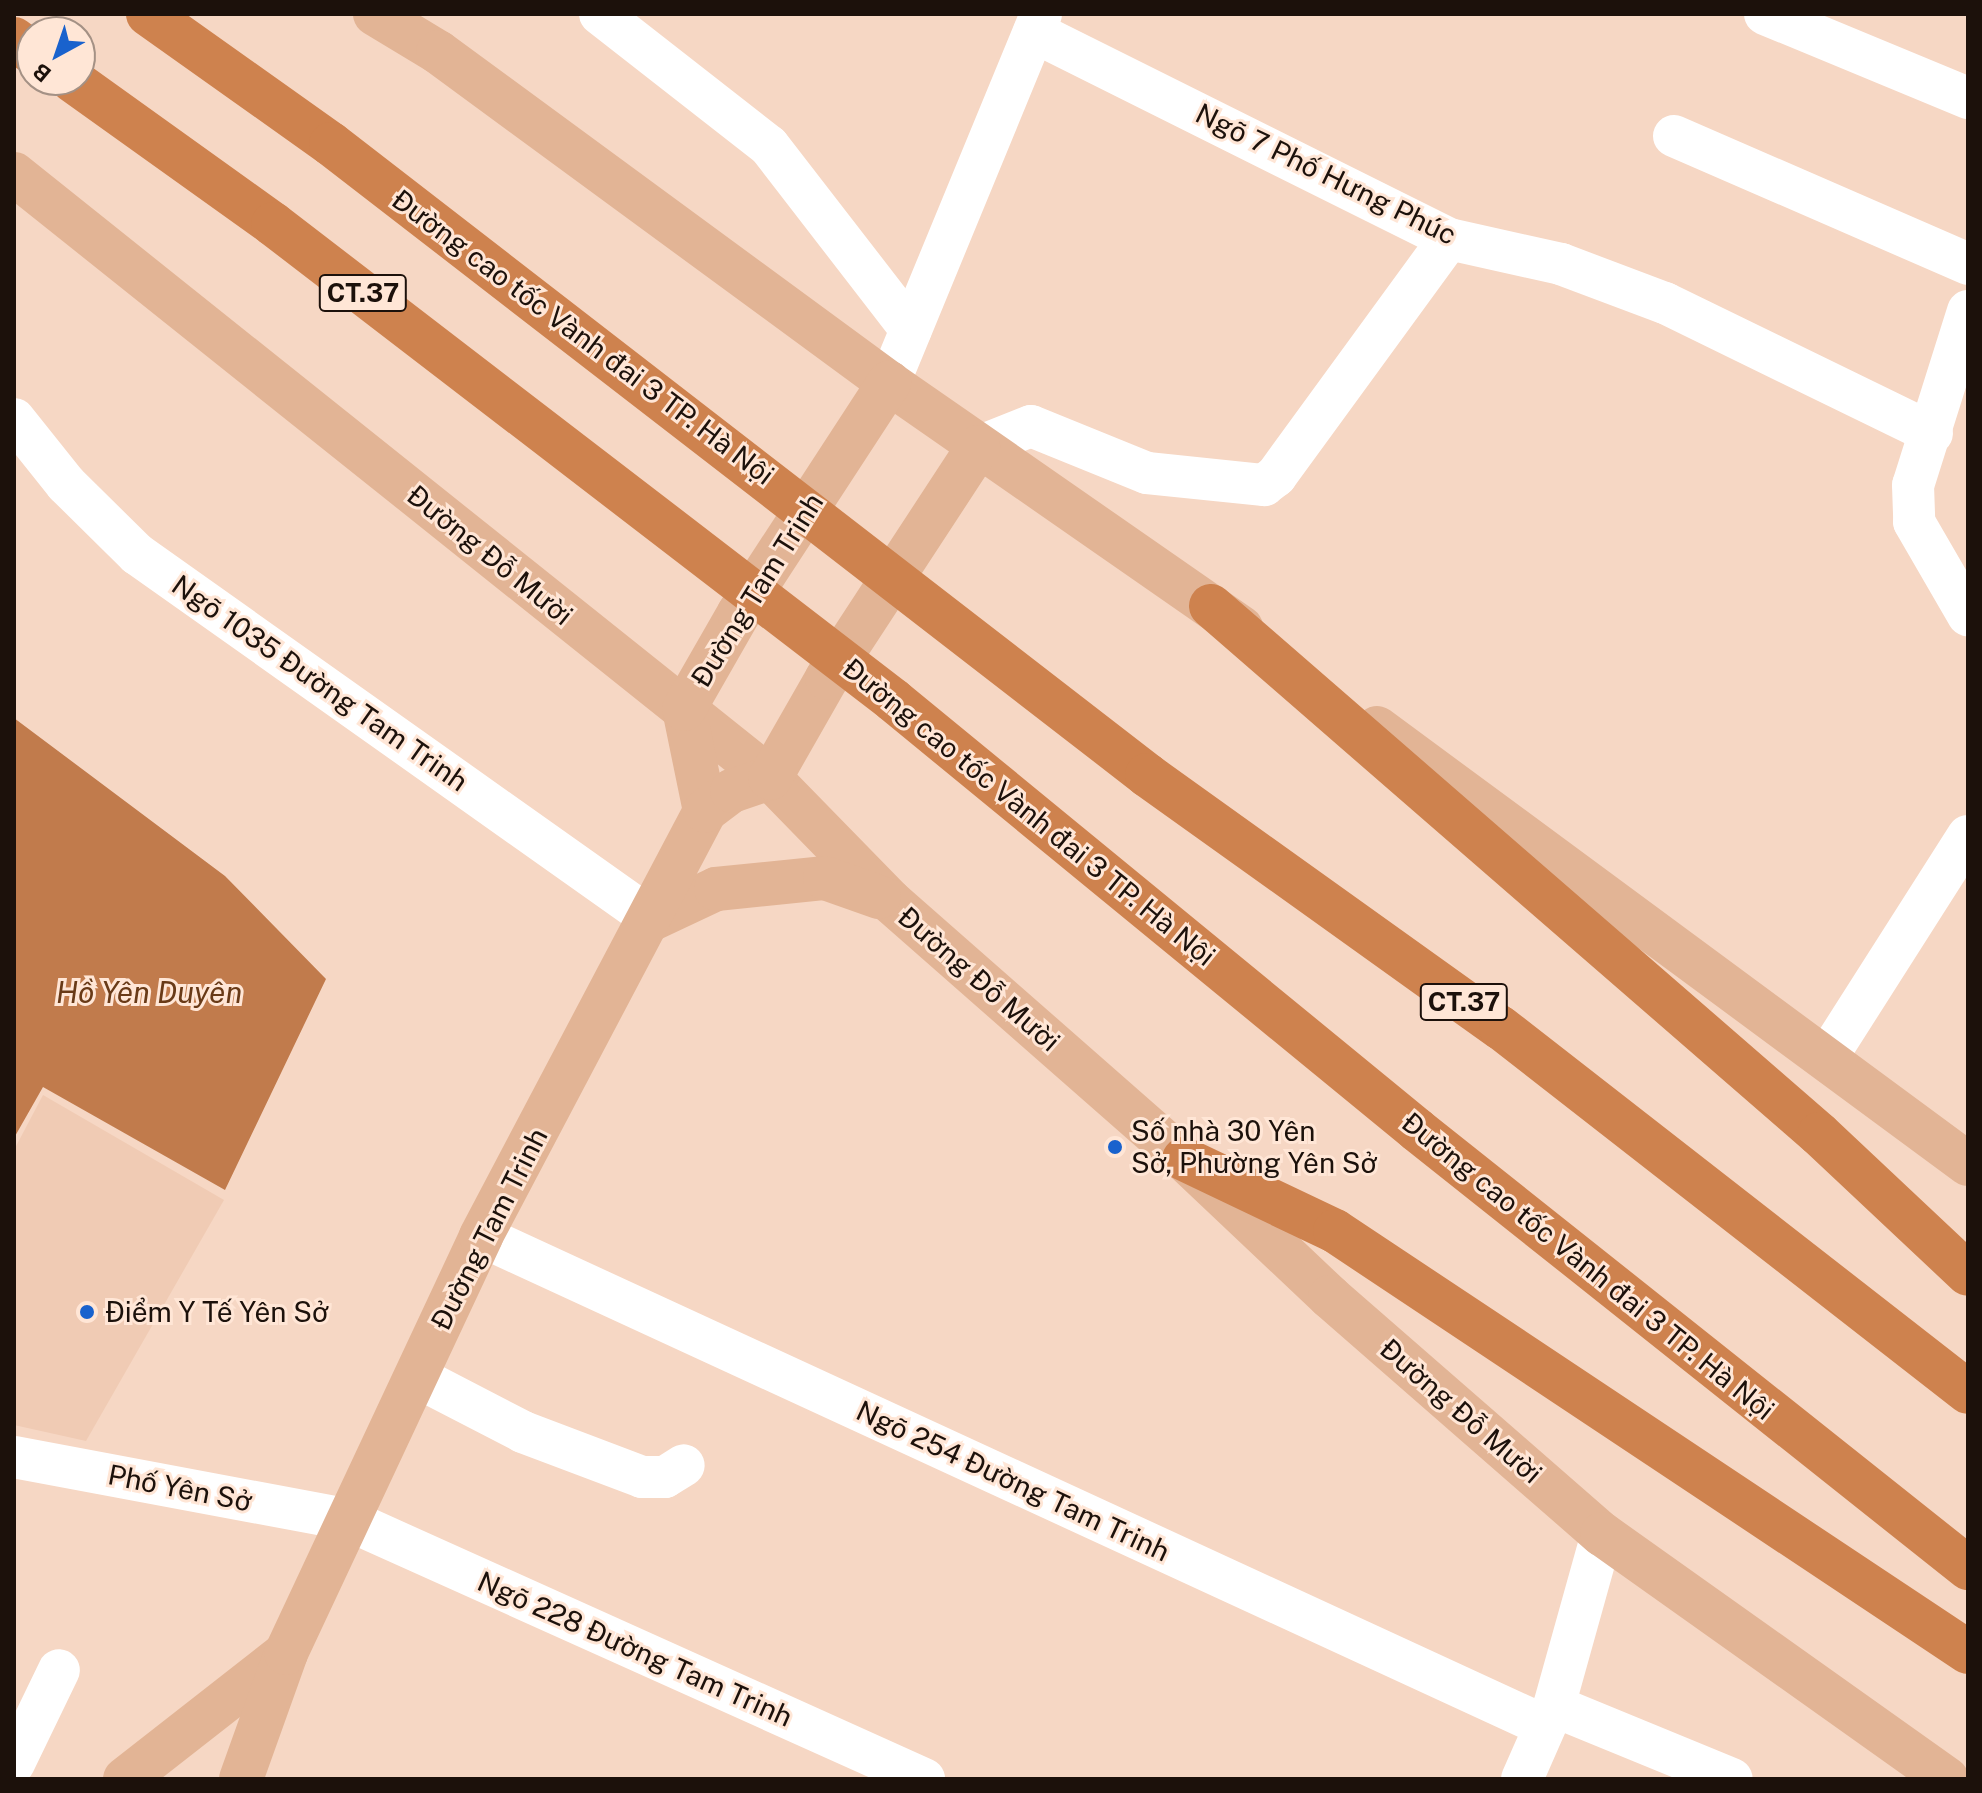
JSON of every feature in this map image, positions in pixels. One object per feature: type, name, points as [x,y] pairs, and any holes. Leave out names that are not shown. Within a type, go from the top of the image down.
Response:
[{"type":"highway","name":"Đường cao tốc Vành đai 3 TP. Hà Nội","points":[[148,14],[331,144],[953,620],[1147,775],[1501,1028],[1968,1392]]},
{"type":"highway","name":"Đường cao tốc Vành đai 3 TP. Hà Nội","points":[[94,96],[273,224],[893,700],[1417,1130],[1968,1568]]},
{"type":"highway","points":[[1211,606],[1819,1134],[1968,1274]]},
{"type":"highway","points":[[1184,1159],[1335,1231],[1968,1652]]},
{"type":"main road","points":[[375,14],[450,61],[978,447],[1211,606],[1827,1057],[1968,1164]]},
{"type":"main road","name":"Đường Đỗ Mười","points":[[14,174],[770,778],[890,901],[1184,1159],[1330,1297],[1602,1534],[1947,1779]]},
{"type":"main road","name":"Đường Tam Trinh","points":[[241,1779],[286,1653],[346,1519],[417,1377],[481,1236],[652,919],[705,811],[684,709],[739,613],[889,383]]},
{"type":"main road","points":[[705,811],[732,791],[770,778],[827,678],[978,447]]},
{"type":"main road","points":[[652,919],[716,889],[825,878],[890,901]]},
{"type":"main road","name":"Đường Tam Trinh","points":[[125,1779],[286,1653]]},
{"type":"street","points":[[600,14],[769,146],[911,330]]},
{"type":"street","points":[[1765,14],[1968,98]]},
{"type":"street","points":[[889,383],[1037,23]]},
{"type":"street","name":"Ngõ 7 Phố Hưng Phúc","points":[[1037,23],[1449,239],[1561,264],[1665,303],[1932,433]]},
{"type":"street","points":[[1674,136],[1968,264]]},
{"type":"street","points":[[978,447],[1031,426],[1147,473],[1264,485],[1276,476],[1449,239]]},
{"type":"street","points":[[1968,311],[1959,371],[1913,485],[1914,522],[1968,615]]},
{"type":"street","name":"Ngõ 1035 Đường Tam Trinh","points":[[14,419],[66,484],[137,554],[652,919]]},
{"type":"street","points":[[1827,1057],[1968,836]]},
{"type":"street","name":"Ngõ 254 Đường Tam Trinh","points":[[481,1236],[1550,1716],[1732,1779]]},
{"type":"street","points":[[417,1377],[523,1432],[642,1477],[665,1477],[684,1465]]},
{"type":"street","name":"Phố Yên Sở","points":[[14,1457],[346,1519]]},
{"type":"street","name":"Ngõ 228 Đường Tam Trinh","points":[[346,1519],[924,1779]]},
{"type":"street","points":[[1522,1779],[1550,1716],[1602,1534]]},
{"type":"street","points":[[14,1763],[59,1670]]},
{"type":"shaded area","name":"Điểm Y Tế Yên Sở","points":[[43,1095],[224,1200],[86,1441],[14,1425],[14,1150]]},
{"type":"water","name":"Hồ Yên Duyên","points":[[14,718],[225,876],[326,979],[225,1190],[43,1087],[14,1138]]},
{"type":"place","name":"Số nhà 30 Yên Sở, Phường Yên Sở","points":[[1115,1147]]},
{"type":"place","name":"Điểm Y Tế Yên Sở","points":[[87,1312]]}]
